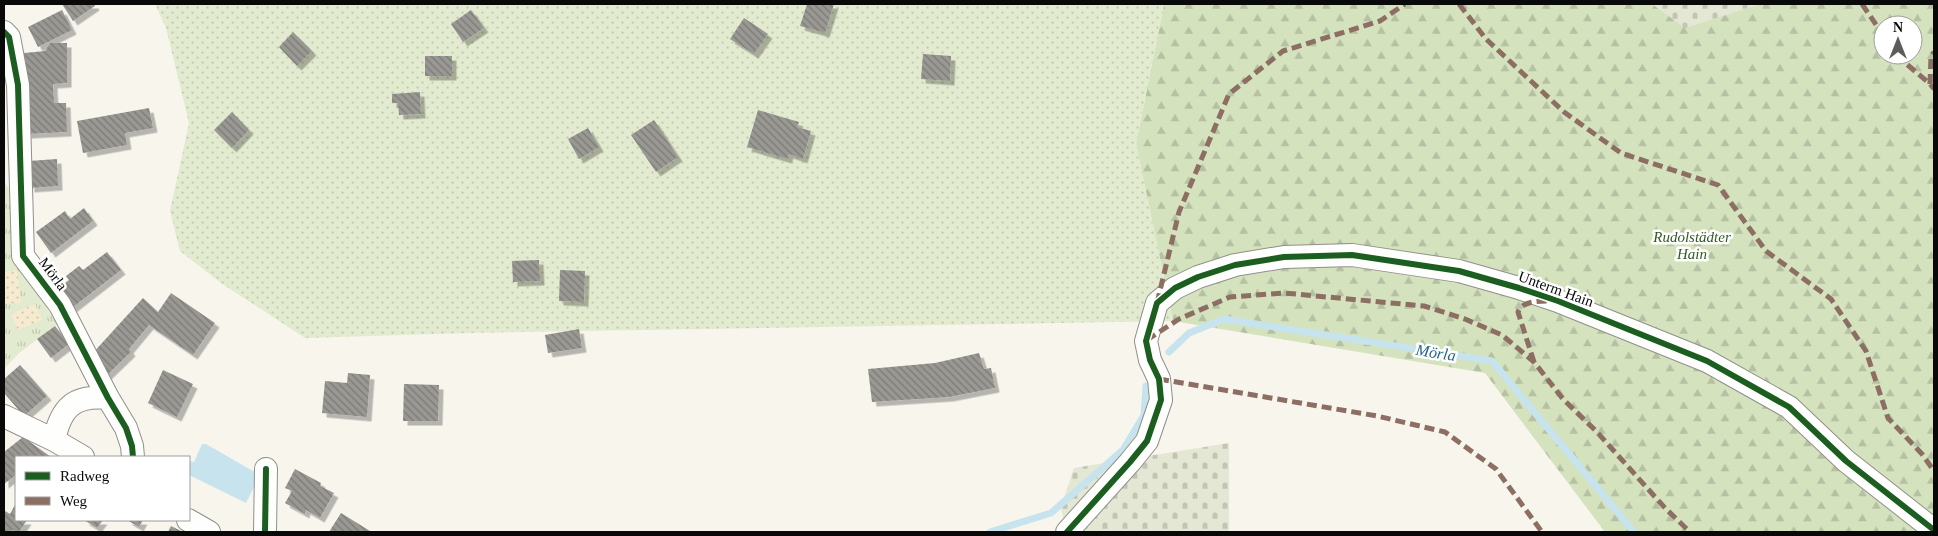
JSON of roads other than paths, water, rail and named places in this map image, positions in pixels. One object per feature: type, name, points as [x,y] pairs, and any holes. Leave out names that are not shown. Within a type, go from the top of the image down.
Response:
[{"type":"street","name":"Mörla","points":[[4,32],[9,37],[18,85],[12,166],[24,256],[60,305],[108,398],[126,428],[132,446],[133,456]]},
{"type":"street","name":"Unterm Hain","points":[[1067,532],[1130,462],[1146,441],[1161,400],[1159,379],[1150,360],[1146,340],[1157,303],[1175,288],[1198,277],[1235,265],[1284,258],[1352,256],[1459,271],[1558,301],[1707,361],[1789,407],[1846,461],[1934,530]]},
{"type":"street","points":[[54,440],[63,412],[72,404],[95,397],[108,398]]},
{"type":"street","points":[[4,416],[54,440],[81,456]]},
{"type":"street","points":[[266,469],[266,532]]},
{"type":"street","points":[[190,521],[209,532]]},
{"type":"water","points":[[202,444],[206,444],[260,475],[246,503],[190,475],[190,461],[194,462]]},
{"type":"waterway","name":"Mörla","points":[[1169,352],[1189,333],[1224,319],[1492,361],[1634,532]]},
{"type":"waterway","name":"Mörla","points":[[990,532],[1051,513],[1123,450],[1144,415],[1146,386]]},
{"type":"park label","name":"Rudolstädter Hain","points":[[1692,246]]}]
